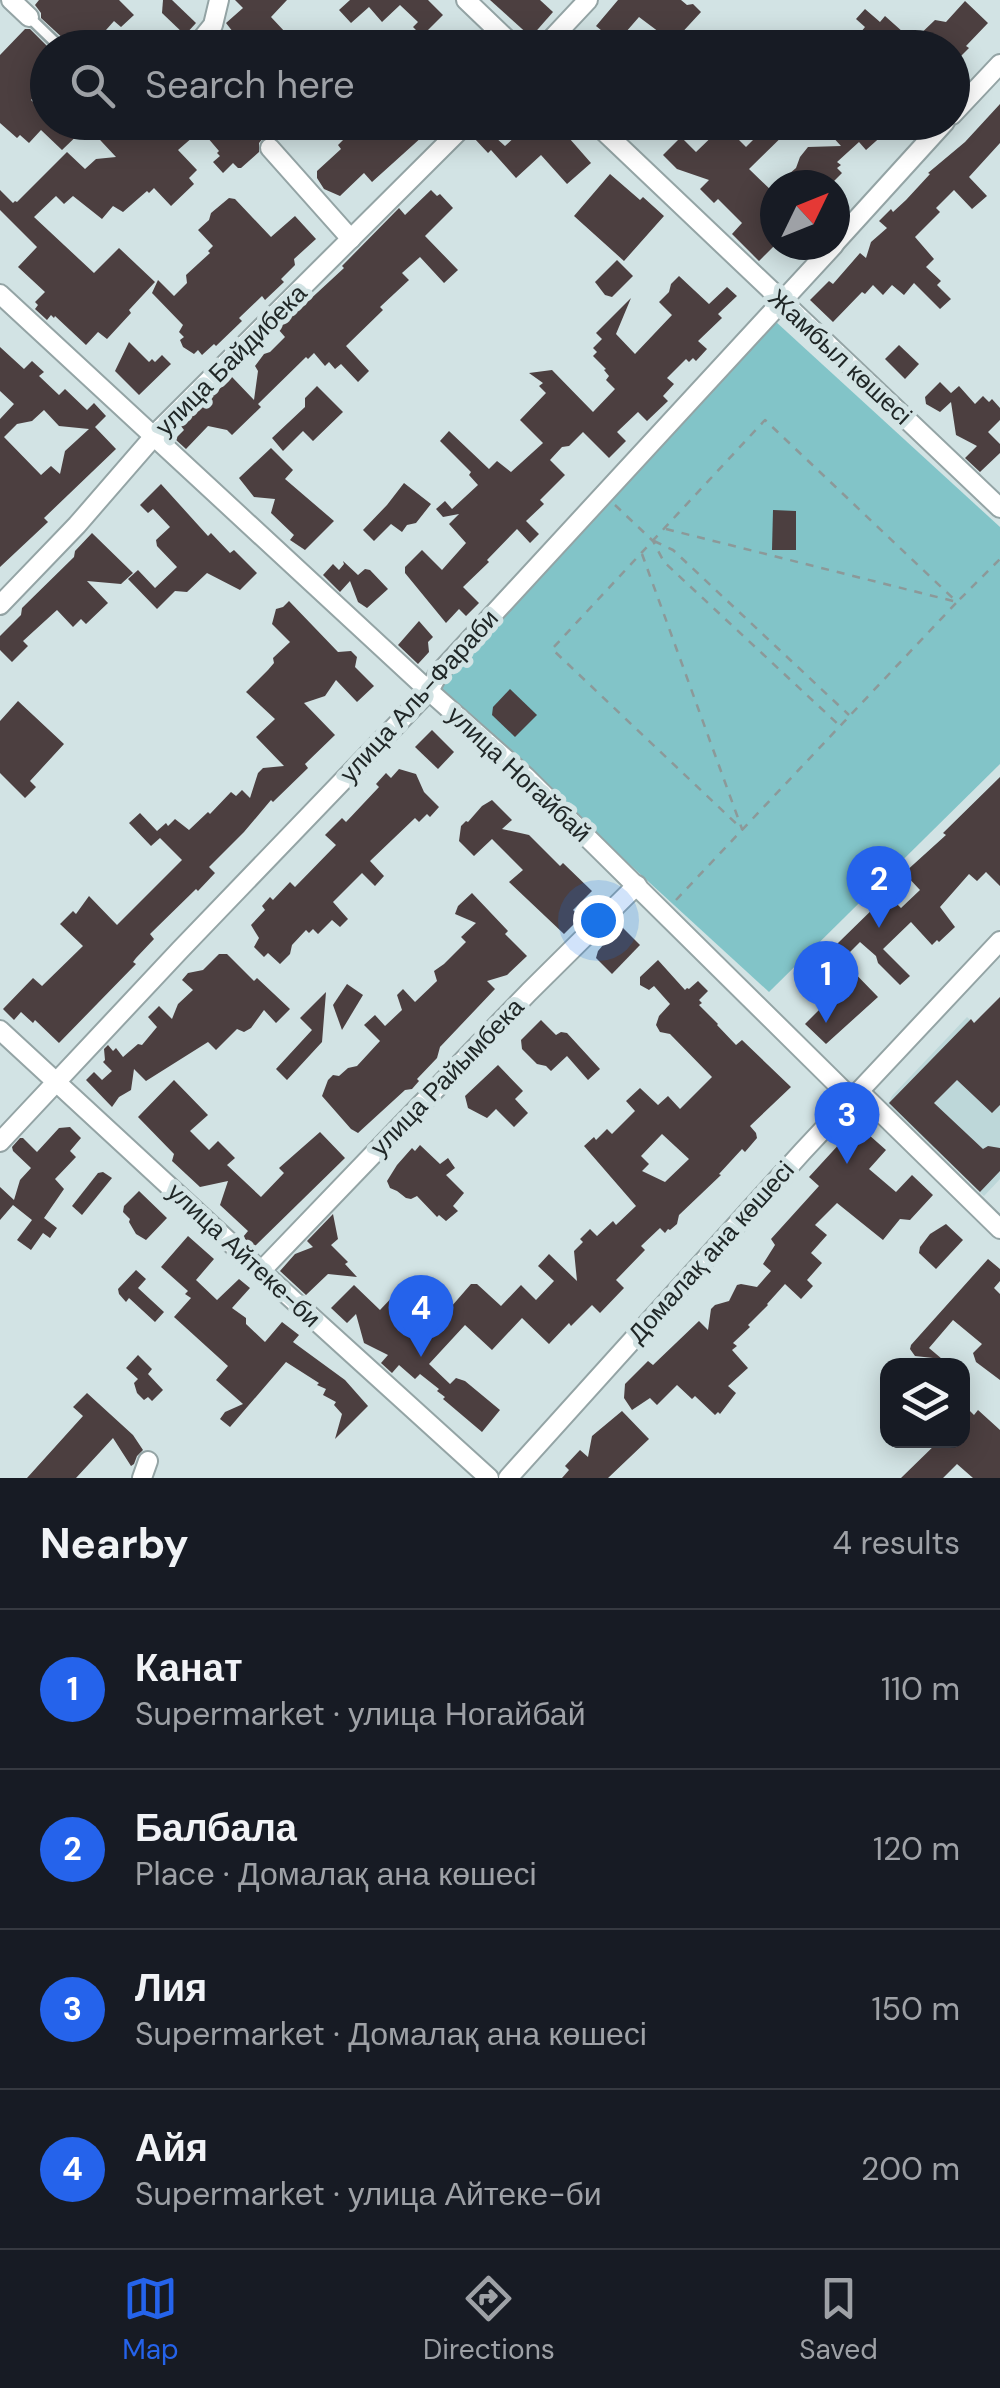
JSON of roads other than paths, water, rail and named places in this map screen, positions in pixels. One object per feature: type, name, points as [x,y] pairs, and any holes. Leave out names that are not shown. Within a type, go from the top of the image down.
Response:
[{"type":"street","points":[[11,0],[29,17]]},
{"type":"street","points":[[209,30],[219,0]]},
{"type":"street","points":[[466,0],[497,30]]},
{"type":"street","points":[[560,30],[588,0]]},
{"type":"street","points":[[970,96],[1000,64]]},
{"type":"street","name":"улица Байдибека","points":[[0,605],[77,525],[162,427],[450,140]]},
{"type":"street","name":"Жамбыл көшесі","points":[[613,140],[1000,508]]},
{"type":"street","name":"улица Аль-Фараби","points":[[850,226],[929,140]]},
{"type":"street","points":[[270,148],[351,239]]},
{"type":"street","name":"улица Аль-Фараби","points":[[0,1142],[429,692],[438,674],[820,260]]},
{"type":"street","name":"улица Ногайбай","points":[[0,294],[526,777],[1000,1229]]},
{"type":"street","name":"улица Райымбека","points":[[260,1272],[637,885]]},
{"type":"street","name":"Домалақ ана көшесі","points":[[508,1478],[714,1248],[1000,940]]},
{"type":"street","name":"улица Айтеке-би","points":[[0,1030],[489,1478]]},
{"type":"lane","points":[[29,17],[42,30]]},
{"type":"place","name":"Балбала","points":[[879,928]]},
{"type":"place","name":"Канат","points":[[826,1023]]},
{"type":"place","name":"Лия","points":[[847,1164]]},
{"type":"place","name":"Айя","points":[[421,1357]]}]
